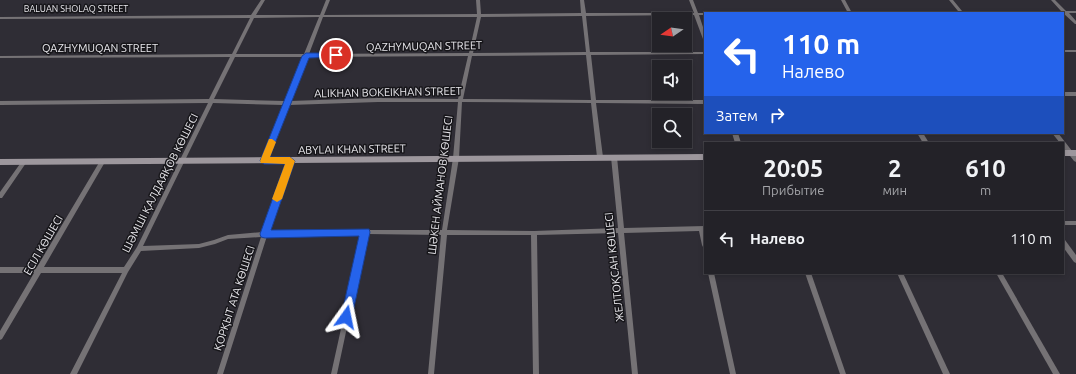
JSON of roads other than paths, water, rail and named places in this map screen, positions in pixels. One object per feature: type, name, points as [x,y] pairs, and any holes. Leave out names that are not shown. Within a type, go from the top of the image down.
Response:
[{"type":"street","name":"ШӘМШІ ҚАЛДАЯҚОВ КӨШЕСІ","points":[[73,374],[126,270],[139,249],[233,56],[263,0]]},
{"type":"street","points":[[264,161],[328,0]]},
{"type":"street","name":"ШӘКЕН АЙМАНОВ КӨШЕСІ","points":[[431,374],[444,233],[456,158],[460,101],[479,16],[478,0]]},
{"type":"street","points":[[582,0],[600,157]]},
{"type":"street","points":[[691,0],[704,36]]},
{"type":"street","points":[[843,0],[849,12]]},
{"type":"street","points":[[951,0],[961,12],[1076,12]]},
{"type":"street","points":[[1053,0],[1076,23]]},
{"type":"street","name":"BALUAN SHOLAQ STREET","points":[[0,18],[704,14]]},
{"type":"street","points":[[1064,51],[1076,51]]},
{"type":"street","name":"QAZHYMUQAN STREET","points":[[0,57],[704,53]]},
{"type":"street","points":[[1064,94],[1076,94]]},
{"type":"street","name":"ALIKHAN BOKEIKHAN STREET","points":[[0,103],[212,101],[288,103],[378,100],[704,102]]},
{"type":"street","points":[[1056,134],[1062,142]]},
{"type":"street","points":[[1064,144],[1071,155]]},
{"type":"street","name":"ЖЕЛТОҚСАН КӨШЕСІ","points":[[614,157],[635,374]]},
{"type":"street","name":"ABYLAI KHAN STREET","points":[[0,162],[704,157]]},
{"type":"street","name":"ҚОРҚЫТ АТА КӨШЕСІ","points":[[220,374],[290,161]]},
{"type":"street","points":[[0,196],[24,162]]},
{"type":"street","name":"ЕСІЛ КӨШЕСІ","points":[[0,337],[102,162]]},
{"type":"street","points":[[1064,223],[1076,223]]},
{"type":"street","points":[[139,249],[199,246],[228,237],[265,234],[365,232],[534,233],[703,228]]},
{"type":"street","points":[[334,374],[365,232]]},
{"type":"street","points":[[534,233],[536,374]]},
{"type":"street","points":[[1064,243],[1076,260]]},
{"type":"street","points":[[0,270],[126,270]]},
{"type":"street","points":[[711,274],[733,374]]},
{"type":"street","points":[[808,274],[843,374]]},
{"type":"street","points":[[900,274],[947,374]]},
{"type":"street","points":[[1000,274],[1057,374]]}]
